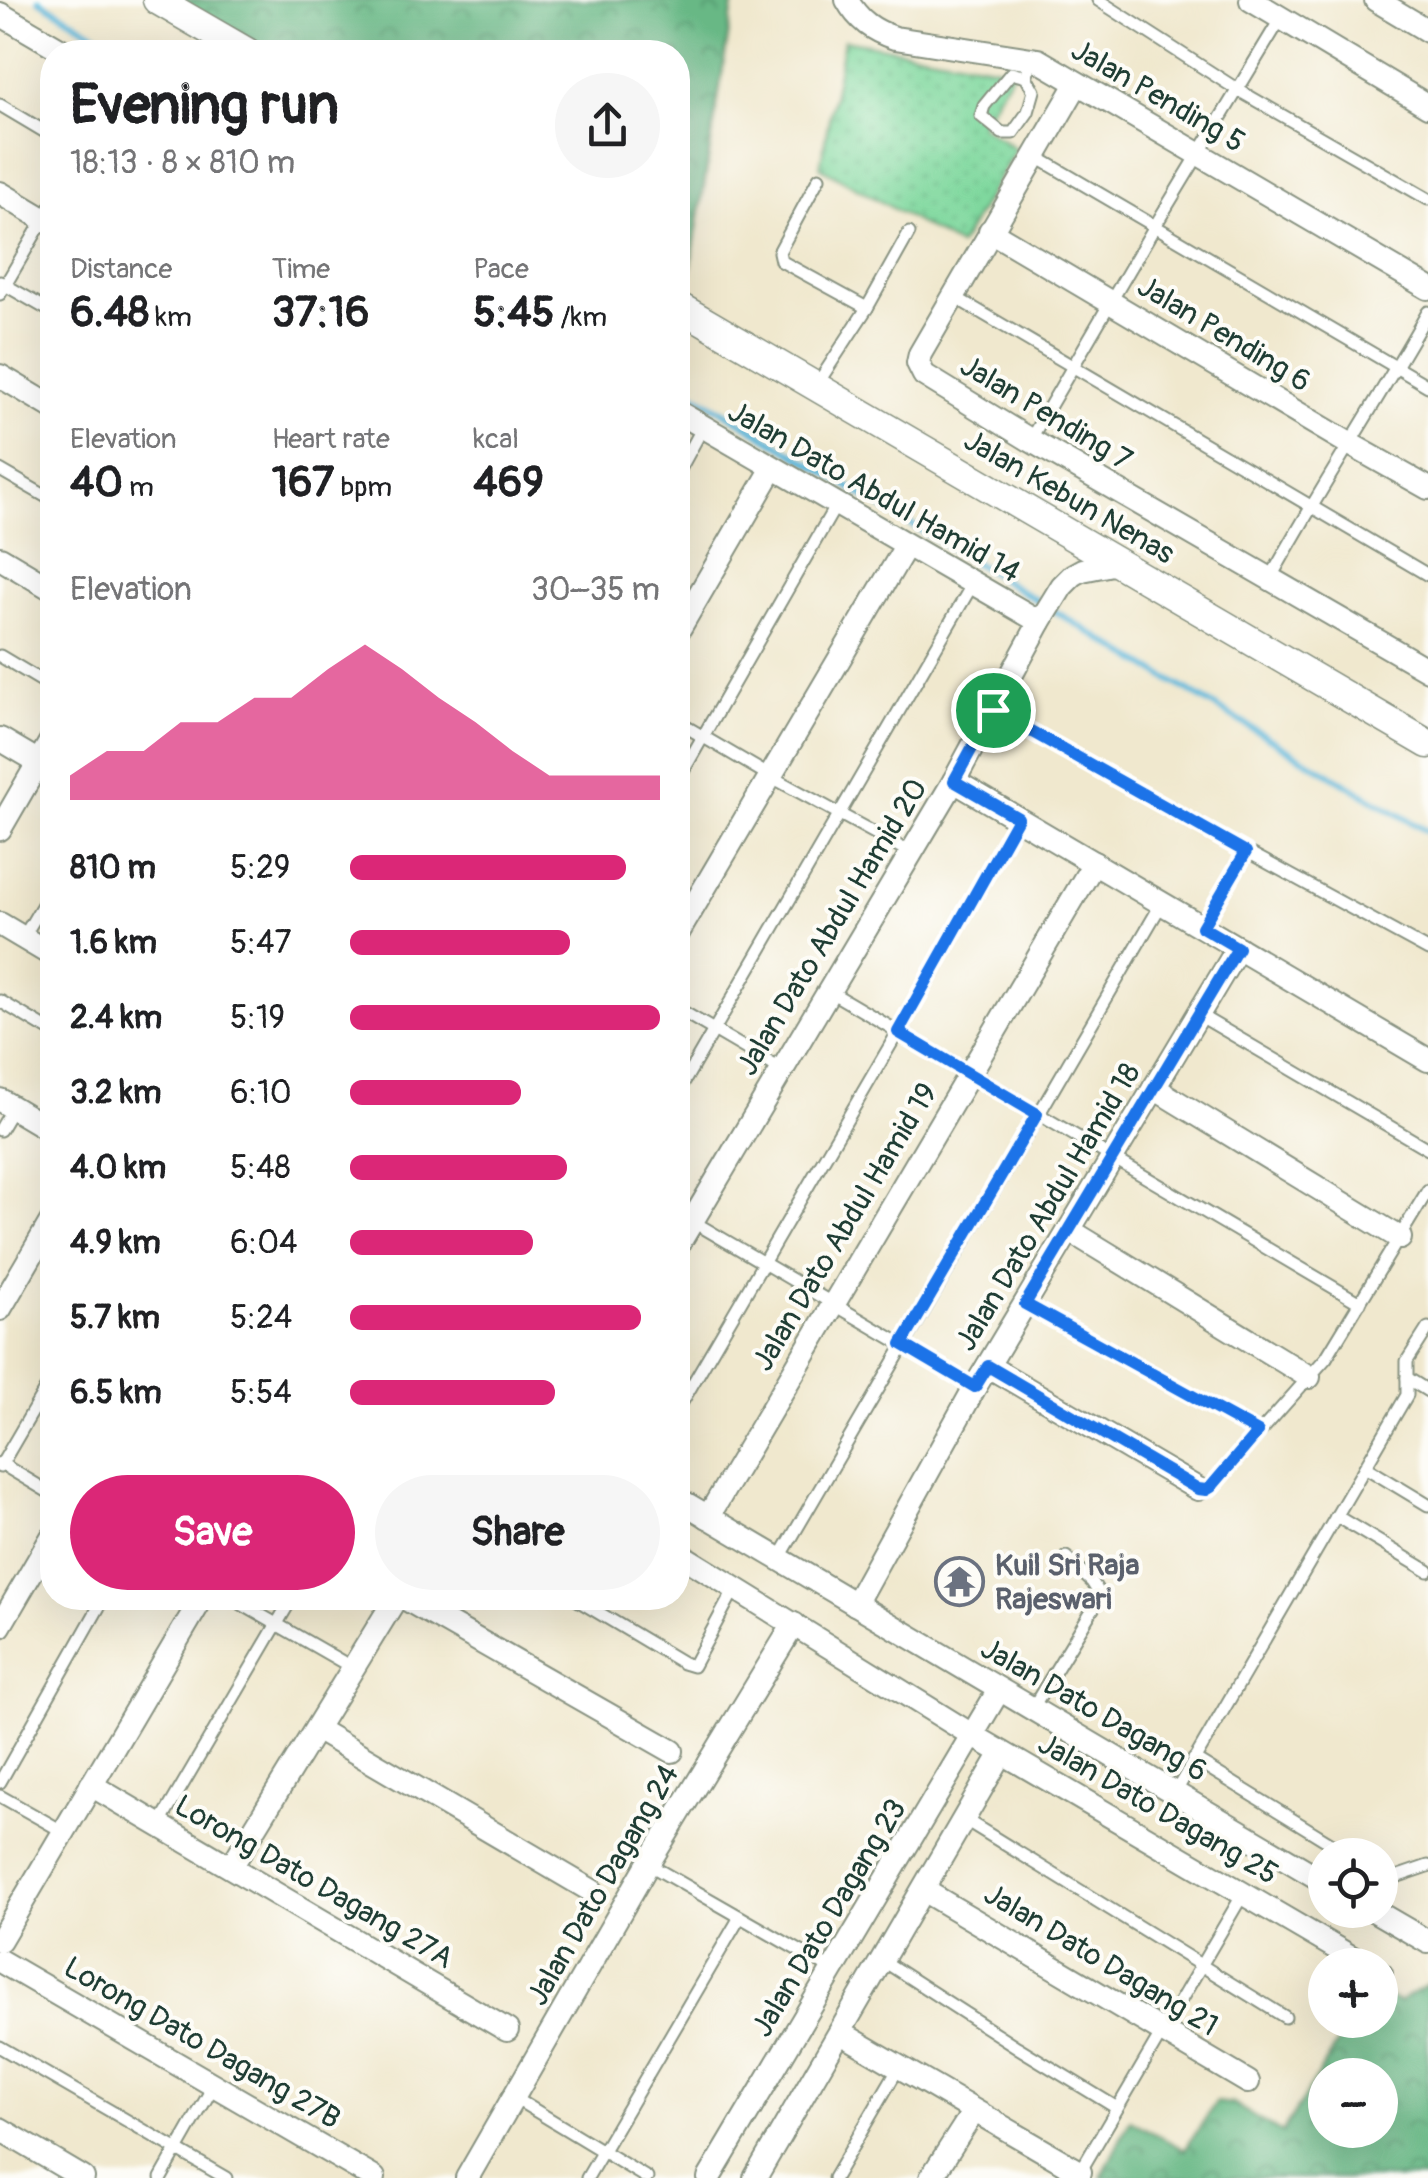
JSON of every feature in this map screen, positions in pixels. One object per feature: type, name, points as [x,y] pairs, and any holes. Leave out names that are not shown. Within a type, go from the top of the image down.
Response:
[{"type":"street","points":[[157,0],[226,40]]},
{"type":"street","name":"Jalan Pending 5","points":[[847,0],[860,20],[881,34],[1029,68],[1038,60],[1428,288]]},
{"type":"street","points":[[1251,0],[1428,106]]},
{"type":"street","points":[[1376,0],[1428,31]]},
{"type":"street","points":[[0,14],[44,40]]},
{"type":"street","name":"Jalan Pending 7","points":[[1077,84],[920,354],[918,364],[924,375],[1428,670]]},
{"type":"street","points":[[0,192],[40,211]]},
{"type":"street","name":"Jalan Pending 6","points":[[990,231],[1428,488]]},
{"type":"street","name":"Jalan Kebun Nenas","points":[[690,313],[1428,744]]},
{"type":"street","points":[[0,376],[40,400]]},
{"type":"street","name":"Jalan Dato Abdul Hamid 14","points":[[690,420],[1040,622]]},
{"type":"street","points":[[690,610],[773,468]]},
{"type":"street","points":[[690,913],[906,546]]},
{"type":"street","points":[[0,558],[40,582]]},
{"type":"street","name":"Jalan Dato Abdul Hamid 20","points":[[690,1225],[954,781],[1062,586],[1082,570],[1117,564]]},
{"type":"street","points":[[0,739],[39,762],[0,829]]},
{"type":"street","points":[[954,781],[1428,1060]]},
{"type":"street","name":"Jalan Dato Abdul Hamid 19","points":[[708,1517],[1094,863]]},
{"type":"street","points":[[0,924],[40,948]]},
{"type":"street","name":"Jalan Dato Abdul Hamid 18","points":[[855,1604],[975,1387],[1238,948]]},
{"type":"street","points":[[1154,1088],[1400,1238]]},
{"type":"street","points":[[7,1104],[40,1123]]},
{"type":"street","points":[[1069,1230],[1309,1377]]},
{"type":"street","points":[[0,1309],[40,1241]]},
{"type":"street","points":[[988,1366],[1198,1489]]},
{"type":"street","name":"Jalan Dato Dagang 6","points":[[690,1506],[1308,1872]]},
{"type":"street","points":[[0,1626],[40,1558]]},
{"type":"street","points":[[690,1560],[794,1624]]},
{"type":"street","points":[[0,1940],[195,1610]]},
{"type":"street","points":[[231,1867],[389,1610]]},
{"type":"street","points":[[425,1610],[672,1751]]},
{"type":"street","name":"Jalan Dato Dagang 25","points":[[794,1624],[1002,1753],[1336,1948]]},
{"type":"street","name":"Jalan Dato Dagang 24","points":[[467,2178],[648,1864],[794,1624]]},
{"type":"street","name":"Jalan Dato Dagang 23","points":[[709,2178],[999,1690]]},
{"type":"street","points":[[316,1729],[592,1890]]},
{"type":"street","points":[[755,2178],[1002,1753]]},
{"type":"street","name":"Lorong Dato Dagang 27A","points":[[91,1785],[507,2030]]},
{"type":"street","name":"Jalan Dato Dagang 21","points":[[923,1890],[1248,2082]]},
{"type":"street","points":[[1398,1922],[1425,1934]]},
{"type":"street","name":"Lorong Dato Dagang 27B","points":[[0,1961],[374,2178]]},
{"type":"street","points":[[840,2032],[1080,2172]]},
{"type":"street","points":[[931,2178],[974,2111]]},
{"type":"street","points":[[0,2129],[84,2178]]},
{"type":"lane","points":[[1098,0],[1238,90],[1428,198]]},
{"type":"lane","points":[[1030,440],[1281,18]]},
{"type":"lane","points":[[1029,68],[1034,90],[1028,112],[1013,133],[1002,132],[981,116],[984,106],[1011,73],[1029,68]]},
{"type":"lane","points":[[0,105],[40,129]]},
{"type":"lane","points":[[1035,156],[1428,386]]},
{"type":"lane","points":[[819,178],[778,252],[781,261],[867,308]]},
{"type":"lane","points":[[40,231],[2,287],[40,306]]},
{"type":"lane","points":[[816,386],[867,308],[909,233]]},
{"type":"lane","points":[[953,296],[1428,575]]},
{"type":"lane","points":[[1270,579],[1428,312]]},
{"type":"lane","points":[[690,451],[703,428]]},
{"type":"lane","points":[[0,470],[40,493]]},
{"type":"lane","points":[[690,760],[836,505]]},
{"type":"lane","points":[[690,1071],[972,585]]},
{"type":"lane","points":[[0,656],[40,681]]},
{"type":"lane","points":[[993,710],[1428,950]]},
{"type":"lane","points":[[690,729],[911,853]]},
{"type":"lane","points":[[690,1388],[1018,818]]},
{"type":"lane","points":[[1202,927],[1246,852]]},
{"type":"lane","points":[[779,1559],[1162,903]]},
{"type":"lane","points":[[24,938],[40,910]]},
{"type":"lane","points":[[828,992],[1360,1303]]},
{"type":"lane","points":[[0,1001],[40,1025]]},
{"type":"lane","points":[[1198,1014],[1428,1149]]},
{"type":"lane","points":[[690,1015],[782,1070]]},
{"type":"lane","points":[[0,1130],[7,1104]]},
{"type":"lane","points":[[1198,1489],[1211,1487],[1326,1358],[1428,1190]]},
{"type":"lane","points":[[692,1221],[975,1387]]},
{"type":"lane","points":[[1025,1304],[1258,1432]]},
{"type":"lane","points":[[1174,1793],[1407,1395],[1407,1361],[1428,1328]]},
{"type":"lane","points":[[1407,1378],[1428,1391]]},
{"type":"lane","points":[[40,1398],[0,1465],[40,1487]]},
{"type":"lane","points":[[1365,1467],[1428,1505]]},
{"type":"lane","points":[[1336,1516],[1428,1570]]},
{"type":"lane","points":[[1032,1709],[1099,1594],[1066,1557]]},
{"type":"lane","points":[[594,1610],[693,1666],[735,1588]]},
{"type":"lane","points":[[0,1782],[97,1610]]},
{"type":"lane","points":[[252,1610],[353,1668]]},
{"type":"lane","points":[[159,1825],[285,1610]]},
{"type":"lane","points":[[1194,1759],[1322,1838]]},
{"type":"lane","points":[[0,1796],[64,1832]]},
{"type":"lane","points":[[964,1819],[1285,2016]]},
{"type":"lane","points":[[648,1864],[833,1970]]},
{"type":"lane","points":[[1398,1877],[1428,1866]]},
{"type":"lane","points":[[1080,2172],[1243,1894]]},
{"type":"lane","points":[[587,2178],[740,1917]]},
{"type":"lane","points":[[882,1960],[1117,2108]]},
{"type":"lane","points":[[0,2048],[226,2178]]},
{"type":"lane","points":[[834,2178],[899,2067]]},
{"type":"lane","points":[[160,2178],[214,2086]]},
{"type":"lane","points":[[513,2098],[647,2178]]},
{"type":"green space","points":[[174,0],[734,0],[690,272],[690,40],[240,40]]},
{"type":"green space","points":[[844,40],[1014,70],[980,125],[1016,149],[959,246],[820,167]]},
{"type":"green space","points":[[1428,1984],[1428,2178],[1101,2178],[1130,2120],[1185,2150],[1216,2102],[1233,2104],[1282,2133],[1308,2091],[1308,2148],[1398,2148],[1398,2058],[1328,2058],[1341,2038],[1398,2038],[1398,2001]]},
{"type":"waterway","points":[[39,0],[106,40]]},
{"type":"waterway","points":[[690,391],[1428,832]]},
{"type":"place","name":"Kuil Sri Raja Rajeswari","points":[[960,1582]]},
{"type":"route","points":[[993,710],[1246,852],[1202,927],[1238,948],[1025,1304],[1258,1432],[1206,1490],[1198,1489],[988,1366],[975,1387],[902,1344],[1037,1114],[898,1032],[1018,818],[954,781],[993,710]]}]
